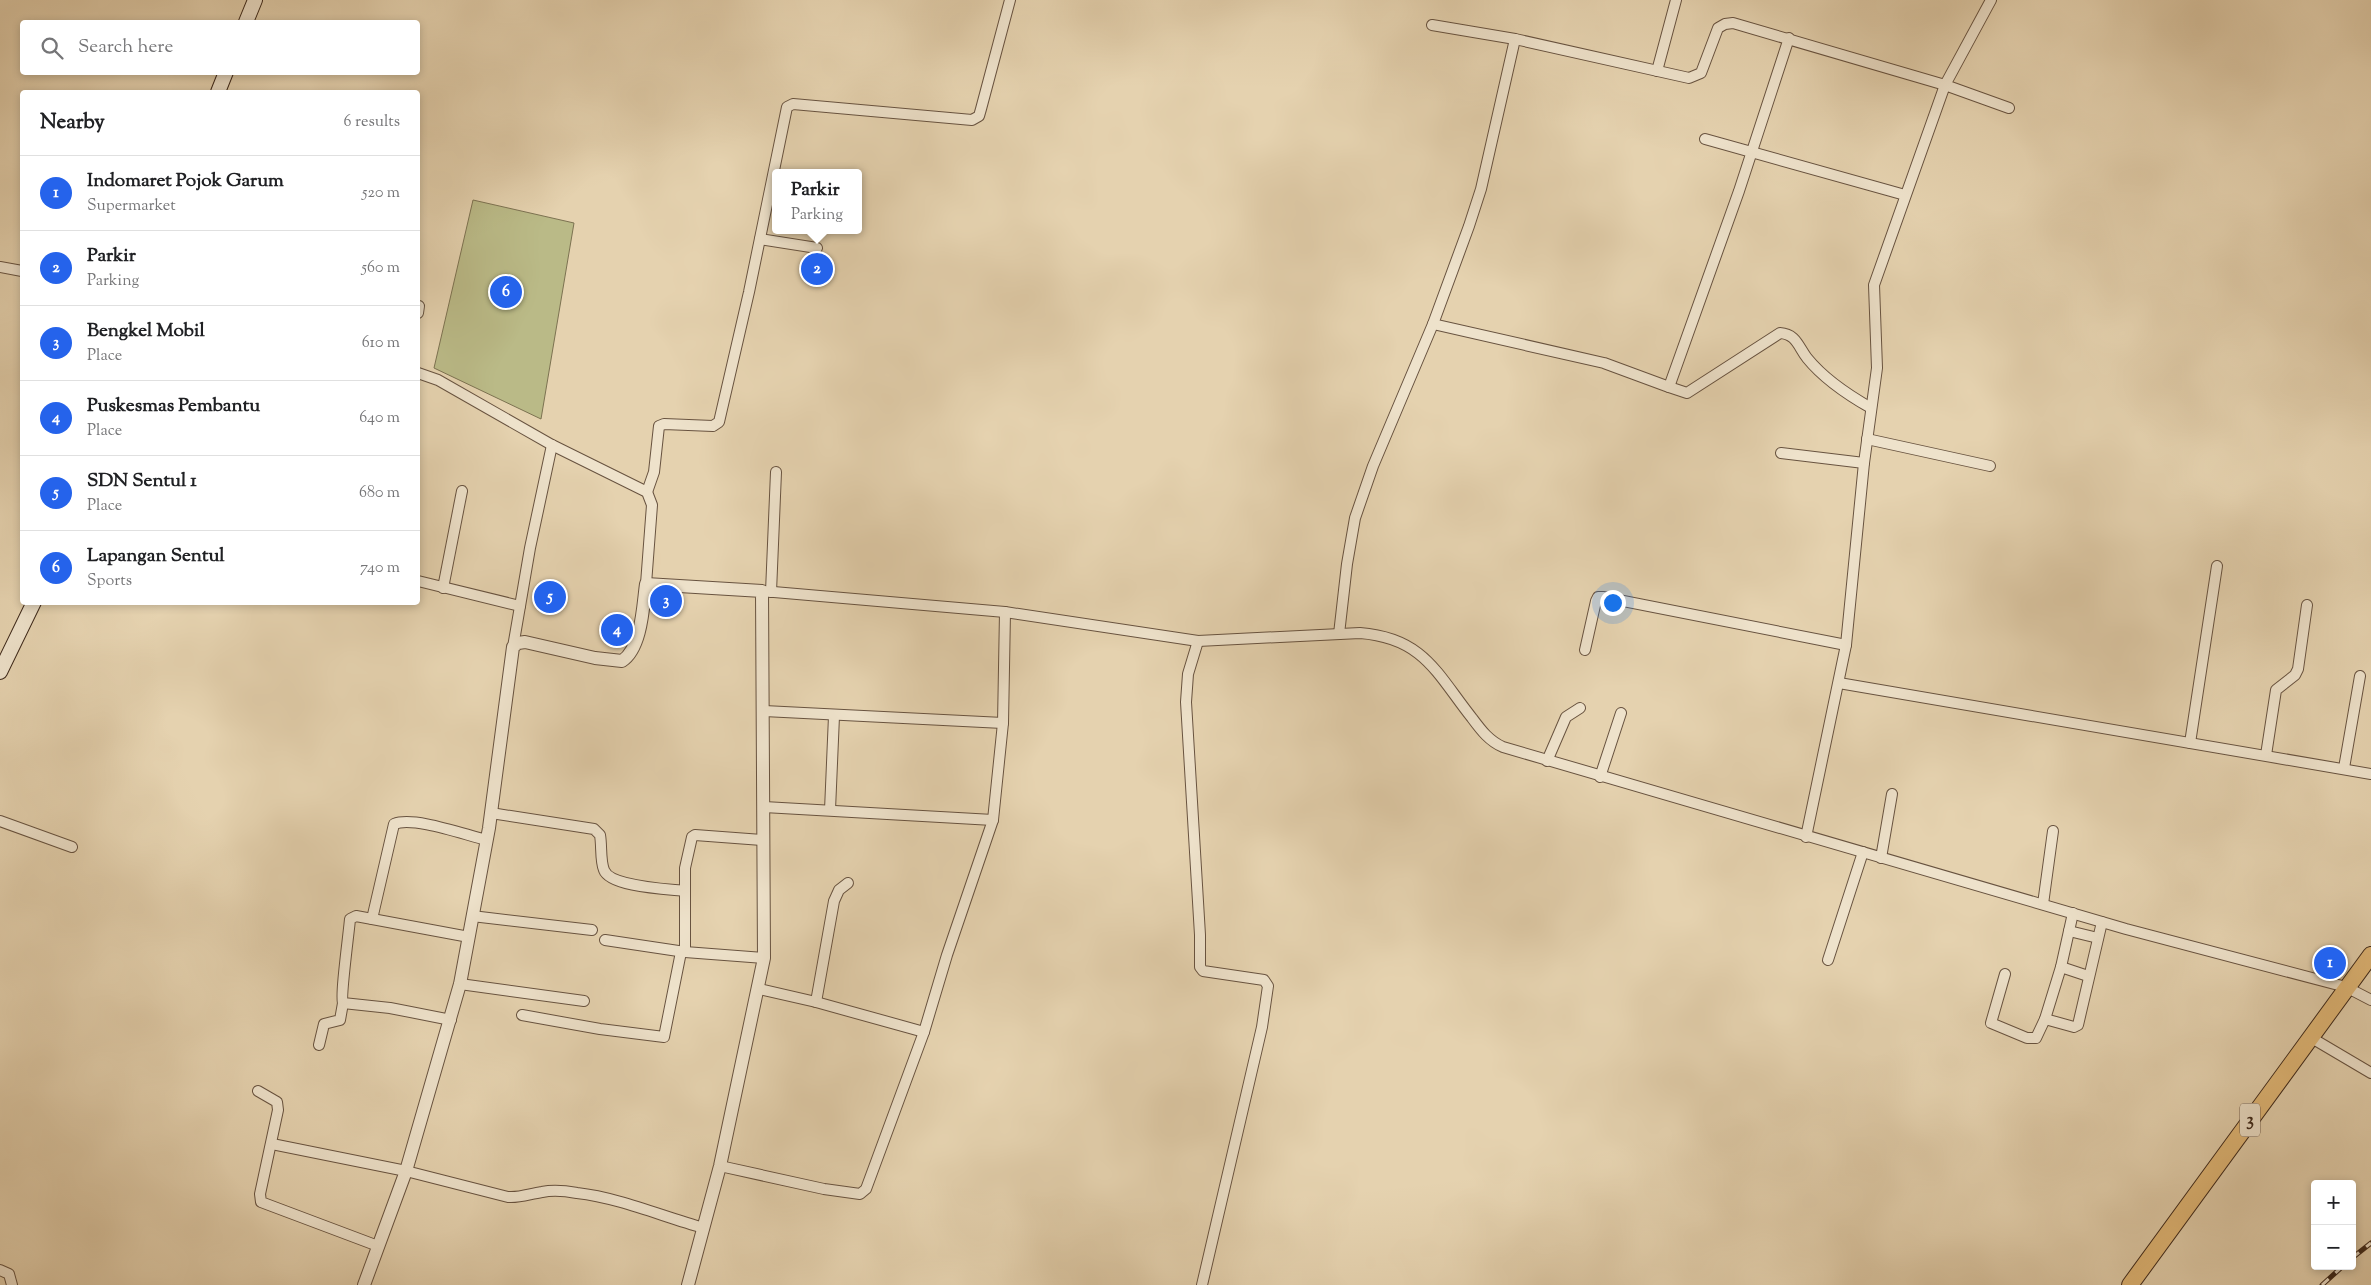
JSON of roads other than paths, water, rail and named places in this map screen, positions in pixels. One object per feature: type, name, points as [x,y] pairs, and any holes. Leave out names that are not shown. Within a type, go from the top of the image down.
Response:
[{"type":"highway","name":"3","points":[[2130,1285],[2371,955]]},
{"type":"main road","points":[[247,20],[254,0]]},
{"type":"main road","points":[[219,90],[225,75]]},
{"type":"main road","points":[[0,672],[33,605]]},
{"type":"street","points":[[774,169],[787,107],[792,104],[972,120],[979,116],[1010,0]]},
{"type":"street","points":[[1657,71],[1676,0]]},
{"type":"street","points":[[1806,837],[1846,644],[1864,463],[1877,357],[1874,285],[1946,85],[1991,0]]},
{"type":"street","points":[[1432,25],[1515,39],[1690,78],[1700,74],[1718,28],[1725,24],[1739,24],[1946,85],[2008,108]]},
{"type":"street","points":[[1669,387],[1752,152],[1789,38]]},
{"type":"street","points":[[1339,634],[1347,564],[1355,518],[1373,466],[1433,324],[1480,189],[1515,39]]},
{"type":"street","points":[[1706,139],[1905,195]]},
{"type":"street","points":[[513,647],[518,643],[525,642],[595,658],[622,661],[635,645],[640,626],[646,584],[652,505],[647,492],[654,472],[659,426],[664,424],[713,426],[719,422],[772,180]]},
{"type":"street","points":[[760,239],[817,248]]},
{"type":"street","points":[[0,268],[20,271]]},
{"type":"street","points":[[1433,324],[1604,363],[1687,393],[1780,332],[1788,333],[1794,338],[1807,358],[1840,389],[1872,408]]},
{"type":"street","points":[[420,374],[438,380],[552,445],[647,492]]},
{"type":"street","points":[[1867,439],[1990,466]]},
{"type":"street","points":[[364,1285],[406,1171],[460,984],[487,840],[513,647],[552,445]]},
{"type":"street","points":[[1781,453],[1864,463]]},
{"type":"street","points":[[688,1285],[720,1166],[759,989],[764,958],[762,840],[766,592],[776,472]]},
{"type":"street","points":[[444,588],[462,491]]},
{"type":"street","points":[[2190,743],[2217,566]]},
{"type":"street","points":[[420,582],[520,606]]},
{"type":"street","points":[[646,584],[1005,612],[1198,641],[1339,634],[1382,634],[1403,643],[1437,670],[1464,709],[1494,743],[1517,752],[2131,931],[2346,987],[2371,1000]]},
{"type":"street","points":[[1585,650],[1596,601],[1598,598],[1603,597],[1846,644]]},
{"type":"street","points":[[2266,755],[2276,690],[2295,675],[2298,669],[2307,605]]},
{"type":"street","points":[[720,1166],[824,1189],[863,1193],[924,1032],[947,954],[993,820],[1003,723],[1005,612]]},
{"type":"street","points":[[1198,641],[1188,674],[1186,702],[1200,935],[1200,967],[1203,971],[1264,980],[1268,986],[1262,1027],[1202,1285]]},
{"type":"street","points":[[2344,768],[2360,676]]},
{"type":"street","points":[[1839,684],[2371,774]]},
{"type":"street","points":[[1547,761],[1566,717],[1580,708]]},
{"type":"street","points":[[764,711],[1003,723]]},
{"type":"street","points":[[1600,777],[1621,713]]},
{"type":"street","points":[[830,810],[834,716]]},
{"type":"street","points":[[1881,858],[1892,794]]},
{"type":"street","points":[[764,807],[993,820]]},
{"type":"street","points":[[491,814],[594,829],[600,835],[603,869],[612,878],[622,883],[684,891]]},
{"type":"street","points":[[0,820],[72,847]]},
{"type":"street","points":[[372,919],[394,824],[402,822],[416,823],[487,840]]},
{"type":"street","points":[[2043,904],[2052,831]]},
{"type":"street","points":[[522,1015],[591,1028],[664,1038],[683,952],[685,868],[692,837],[695,835],[762,840]]},
{"type":"street","points":[[1828,960],[1862,852]]},
{"type":"street","points":[[816,1002],[834,901],[839,890],[848,883]]},
{"type":"street","points":[[2005,974],[1991,1020],[1993,1025],[2033,1039],[2038,1036],[2045,1019],[2061,967],[2073,914]]},
{"type":"street","points":[[319,1045],[324,1024],[340,1020],[344,1003],[341,995],[347,962],[350,919],[356,916],[469,937]]},
{"type":"street","points":[[472,916],[592,930]]},
{"type":"street","points":[[2045,1019],[2074,1027],[2077,1026],[2102,922]]},
{"type":"street","points":[[2069,931],[2098,938]]},
{"type":"street","points":[[605,940],[683,952],[764,958]]},
{"type":"street","points":[[2061,967],[2088,976]]},
{"type":"street","points":[[460,984],[584,1001]]},
{"type":"street","points":[[759,989],[816,1002],[924,1032]]},
{"type":"street","points":[[344,1003],[390,1008],[450,1020]]},
{"type":"street","points":[[2310,1037],[2371,1073]]},
{"type":"street","points":[[258,1091],[273,1099],[278,1106],[272,1144],[260,1194],[261,1202],[378,1246]]},
{"type":"street","points":[[272,1144],[406,1171],[508,1197],[522,1197],[548,1191],[591,1194],[635,1205],[668,1218],[704,1228]]},
{"type":"street","points":[[0,1270],[9,1274],[12,1285]]},
{"type":"railway","points":[[2356,1255],[2371,1243]]},
{"type":"railway","points":[[2322,1285],[2339,1270]]},
{"type":"place","name":"Parkir","points":[[817,269]]},
{"type":"place","name":"Lapangan Sentul","points":[[506,292]]},
{"type":"place","name":"SDN Sentul 1","points":[[550,597]]},
{"type":"place","name":"Bengkel Mobil","points":[[666,601]]},
{"type":"place","name":"Puskesmas Pembantu","points":[[617,630]]},
{"type":"place","name":"Indomaret Pojok Garum","points":[[2330,963]]}]
